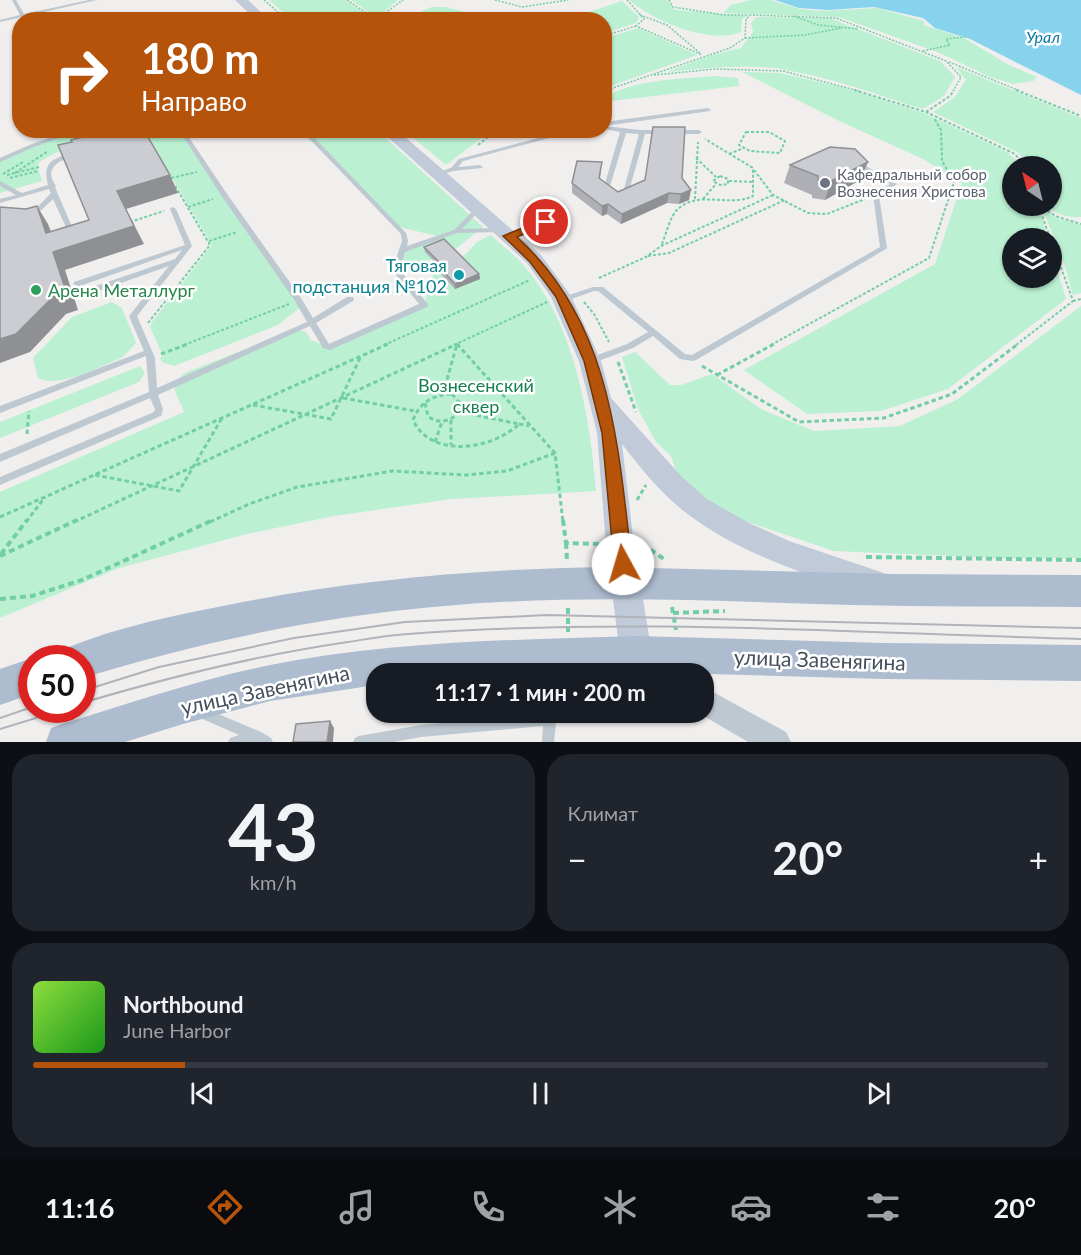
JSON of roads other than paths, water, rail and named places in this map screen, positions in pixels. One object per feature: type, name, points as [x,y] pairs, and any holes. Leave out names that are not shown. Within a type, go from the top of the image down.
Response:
[{"type":"main road","points":[[241,0],[254,12]]},
{"type":"main road","points":[[396,138],[534,259],[568,297],[590,361],[609,433],[620,545],[638,663]]},
{"type":"main road","points":[[601,399],[660,471],[698,506],[730,527],[769,546],[896,590]]},
{"type":"main road","points":[[96,656],[159,636],[251,615],[321,603],[469,587],[626,583],[896,590],[1081,591]]},
{"type":"main road","name":"улица Завенягина","points":[[410,663],[446,659],[600,663]]},
{"type":"main road","name":"улица Завенягина","points":[[714,663],[884,661],[1081,663]]},
{"type":"main road","name":"улица Завенягина","points":[[65,742],[183,705],[270,683],[366,668]]},
{"type":"main road","points":[[0,687],[18,681]]},
{"type":"street","points":[[714,707],[776,742]]},
{"type":"lane","points":[[41,12],[95,0]]},
{"type":"lane","points":[[612,125],[708,110]]},
{"type":"lane","points":[[612,129],[642,134],[656,131],[699,132]]},
{"type":"lane","points":[[623,132],[607,187],[616,193],[627,190],[642,134]]},
{"type":"lane","points":[[0,160],[54,138]]},
{"type":"lane","points":[[187,138],[247,229],[298,300],[310,323],[326,346],[330,347],[423,307],[424,304],[396,270],[403,250],[404,234],[311,138]]},
{"type":"lane","points":[[453,169],[461,160],[547,138]]},
{"type":"lane","points":[[75,239],[54,194],[50,166],[62,158],[85,152]]},
{"type":"lane","points":[[568,297],[596,288],[602,290],[683,357],[691,359],[884,248],[876,195],[894,184],[859,164]]},
{"type":"lane","points":[[435,174],[480,166]]},
{"type":"lane","points":[[0,180],[21,195]]},
{"type":"lane","points":[[0,201],[53,186]]},
{"type":"lane","points":[[30,219],[54,194]]},
{"type":"lane","points":[[173,209],[189,246]]},
{"type":"lane","points":[[456,231],[477,210]]},
{"type":"lane","points":[[403,250],[456,231],[505,233],[548,221]]},
{"type":"lane","points":[[0,481],[153,417],[159,411],[153,394],[148,352],[134,315],[189,246]]},
{"type":"lane","points":[[77,284],[189,246]]},
{"type":"lane","points":[[87,292],[177,261]]},
{"type":"lane","points":[[0,458],[153,394],[310,323],[350,299]]},
{"type":"lane","points":[[590,361],[654,332]]},
{"type":"lane","points":[[0,410],[148,352]]},
{"type":"lane","points":[[183,705],[262,739]]},
{"type":"lane","points":[[359,742],[519,723]]},
{"type":"lane","points":[[548,742],[550,723]]},
{"type":"lane","points":[[234,742],[262,739]]},
{"type":"water","name":"Урал","points":[[775,0],[1081,0],[1081,95],[970,39],[935,28],[923,18],[874,7],[827,10],[799,8]]},
{"type":"tram line","points":[[96,687],[159,667],[294,638],[405,622],[547,615],[1081,628]]},
{"type":"tram line","points":[[96,699],[247,660],[314,647],[408,634],[492,629],[660,627],[829,630],[1081,639]]},
{"type":"tram line","points":[[0,718],[18,712]]},
{"type":"tram line","points":[[0,729],[20,723]]},
{"type":"place","name":"Кафедральный собор Вознесения Христова","points":[[825,183]]},
{"type":"place","name":"Тяговая подстанция №102","points":[[459,275]]},
{"type":"place","name":"Арена Металлург","points":[[36,290]]},
{"type":"park label","name":"Вознесенский cквер","points":[[476,395]]}]
